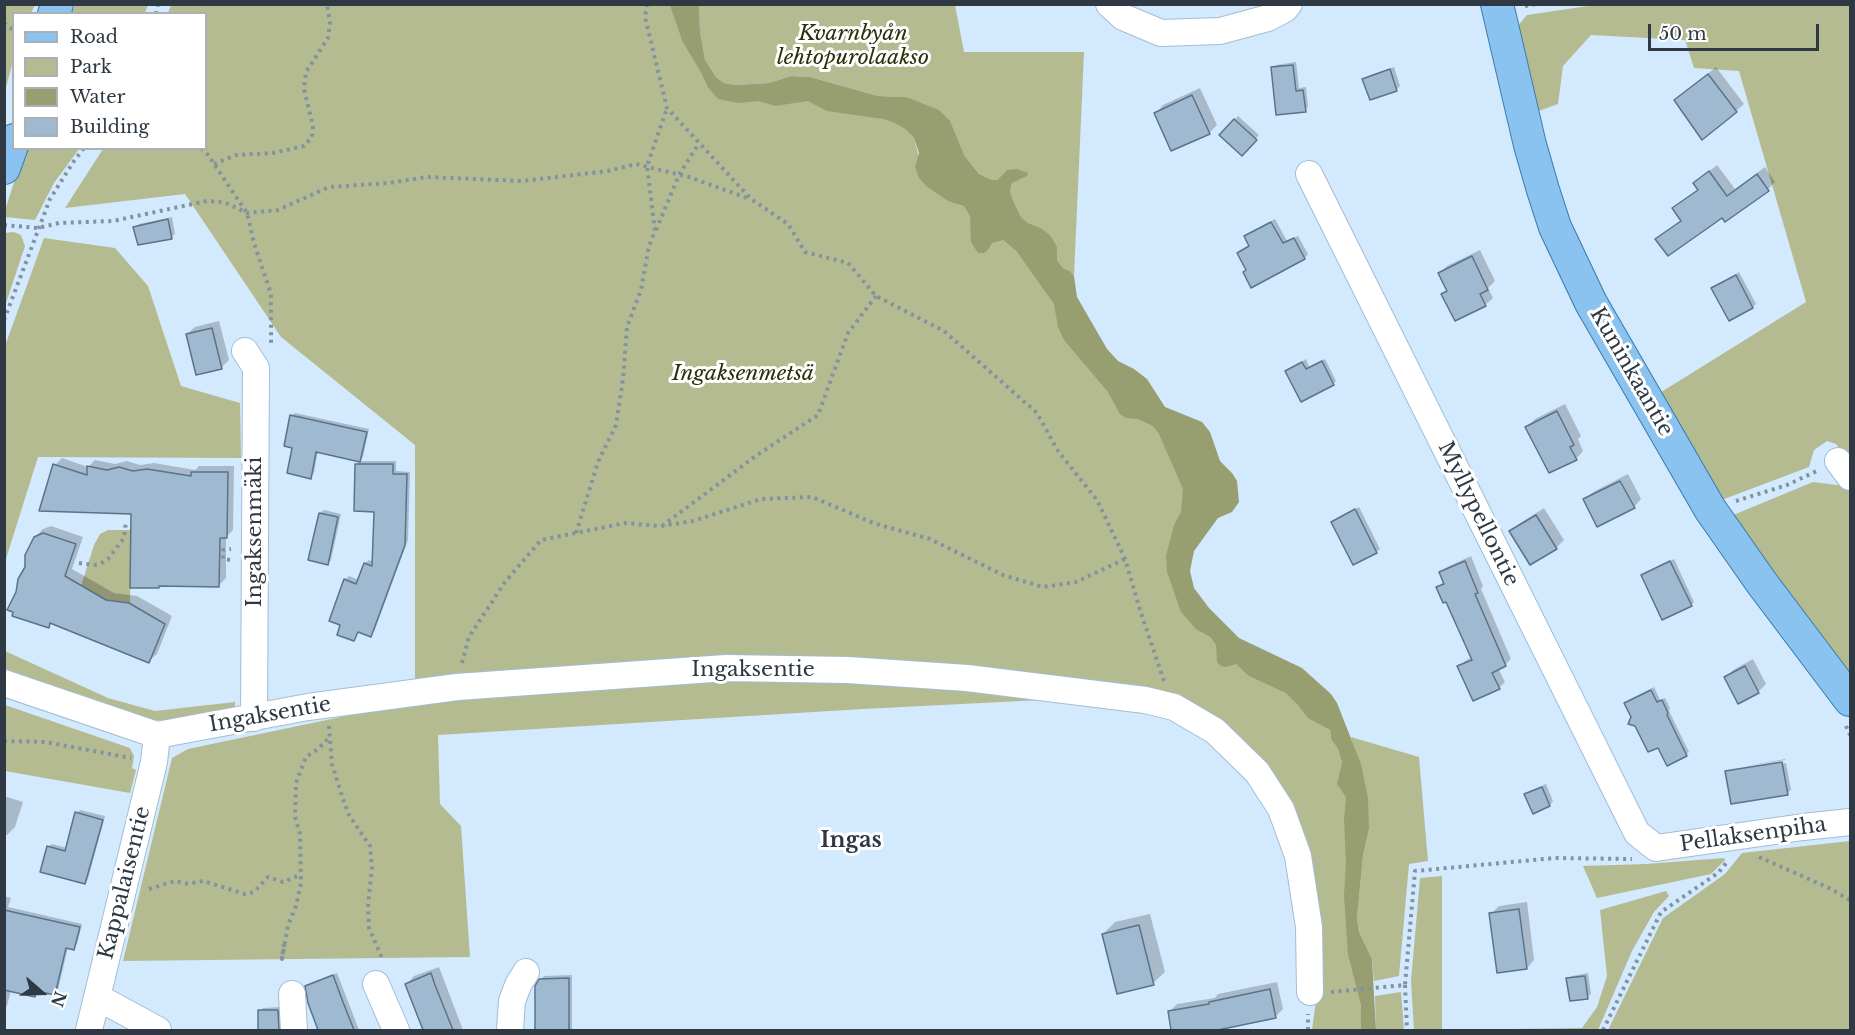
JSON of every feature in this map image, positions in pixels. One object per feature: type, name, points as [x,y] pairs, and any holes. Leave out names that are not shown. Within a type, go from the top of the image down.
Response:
[{"type":"main road","name":"Kuninkaantie","points":[[1508,6],[1530,145],[1555,227],[1591,303],[1710,509],[1761,582],[1851,700]]},
{"type":"main road","points":[[4,168],[12,146]]},
{"type":"street","points":[[1109,4],[1123,16],[1161,33],[1220,31],[1278,11]]},
{"type":"street","points":[[1238,4],[1252,13],[1278,11]]},
{"type":"street","name":"Myllypellontie","points":[[1309,174],[1637,833],[1645,854]]},
{"type":"street","name":"Ingaksenmäki","points":[[245,351],[256,368],[254,718]]},
{"type":"street","name":"Ingaksentie","points":[[4,683],[157,735],[332,704],[457,687],[726,668],[848,670],[1002,682],[1134,698],[1174,707],[1215,731],[1257,772],[1281,809],[1298,855],[1309,927],[1310,992]]},
{"type":"street","name":"Kappalaisentie","points":[[89,1030],[154,762],[157,735]]},
{"type":"street","name":"Pellaksenpiha","points":[[1645,854],[1803,827],[1851,822]]},
{"type":"street","points":[[510,1030],[512,1001],[526,972]]},
{"type":"street","points":[[376,984],[396,1030]]},
{"type":"street","points":[[292,994],[294,1030]]},
{"type":"street","points":[[97,997],[158,1030]]},
{"type":"path","points":[[214,164],[236,155],[273,153],[304,146],[312,137],[313,126],[304,89],[306,72],[328,38],[330,23],[327,4]]},
{"type":"path","points":[[647,4],[645,17],[667,108],[751,199],[788,224],[805,252],[848,263],[876,296],[944,331],[1037,413],[1058,451],[1097,500],[1125,559],[1141,614],[1174,707]]},
{"type":"path","points":[[1508,6],[1536,4]]},
{"type":"path","points":[[655,231],[647,166],[667,108]]},
{"type":"path","points":[[576,533],[598,462],[616,425],[623,379],[627,327],[641,290],[649,246],[679,175],[699,143]]},
{"type":"path","points":[[4,320],[51,199],[82,150]]},
{"type":"path","points":[[203,150],[247,213],[254,243],[272,294],[271,350]]},
{"type":"path","points":[[4,225],[38,228],[59,223],[113,221],[207,201],[224,202],[247,213],[278,210],[329,187],[389,183],[427,177],[522,181],[608,171],[636,164],[679,175],[751,199]]},
{"type":"path","points":[[661,526],[757,454],[818,415],[848,333],[876,296]]},
{"type":"path","points":[[1710,509],[1844,469]]},
{"type":"path","points":[[457,687],[469,637],[505,582],[541,540],[625,523],[661,526],[693,521],[761,499],[812,496],[876,524],[930,540],[1003,575],[1043,587],[1076,582],[1125,559]]},
{"type":"path","points":[[79,562],[94,565],[108,559],[124,538],[126,521]]},
{"type":"path","points":[[332,704],[329,738],[332,764],[349,815],[370,846],[372,867],[368,896],[369,928],[382,958]]},
{"type":"path","points":[[284,944],[282,959],[288,925],[296,906],[301,883],[300,834],[295,817],[296,783],[306,757],[329,738]]},
{"type":"path","points":[[4,741],[45,742],[126,758],[140,758]]},
{"type":"path","points":[[1749,853],[1851,900]]},
{"type":"path","points":[[1407,1030],[1405,985],[1415,871],[1555,858],[1645,854]]},
{"type":"path","points":[[1603,1030],[1660,912],[1718,873],[1732,857]]},
{"type":"path","points":[[145,891],[175,881],[188,884],[203,881],[245,894],[254,892],[268,877],[284,882],[300,875]]},
{"type":"path","points":[[1336,992],[1405,985]]},
{"type":"green space","points":[[5,4],[35,5],[32,12],[12,12],[12,65],[5,91]]},
{"type":"green space","points":[[75,4],[148,5],[145,12],[72,12]]},
{"type":"green space","points":[[1602,4],[1850,5],[1850,463],[1836,444],[1827,441],[1814,450],[1809,467],[1719,501],[1658,394],[1806,302],[1739,71],[1694,68],[1685,40],[1591,35],[1563,66],[1558,104],[1536,112],[1517,27],[1527,15]]},
{"type":"green space","name":"Ingaksenmetsä","points":[[171,5],[677,5],[675,19],[682,41],[707,86],[797,97],[883,119],[905,129],[914,138],[925,181],[964,206],[995,238],[1003,240],[1017,252],[1152,416],[1190,490],[1171,560],[1201,632],[1217,645],[1217,658],[1236,664],[1288,692],[1319,723],[1330,730],[1331,739],[1338,749],[1342,763],[1346,791],[1349,958],[1361,1006],[1361,1030],[1312,1030],[1316,1000],[1298,818],[1201,711],[1080,698],[438,735],[440,804],[461,826],[470,957],[123,961],[172,758],[188,749],[360,713],[415,706],[415,445],[281,337],[185,194],[65,208],[102,150],[207,150],[207,12],[168,12]]},
{"type":"green space","name":"Kvarnbyån lehtopurolaakso","points":[[699,5],[955,5],[964,52],[1084,52],[1074,276],[1057,260],[1057,247],[1039,227],[1028,223],[1021,217],[1010,191],[1012,183],[1023,178],[1007,170],[997,180],[979,174],[964,155],[906,97],[878,96],[810,77],[791,76],[769,83],[735,85],[724,83],[716,77],[705,60],[700,31]]},
{"type":"green space","points":[[25,150],[78,150],[54,183],[35,220],[5,217],[5,210]]},
{"type":"green space","points":[[14,232],[21,235],[25,246],[5,306],[5,233]]},
{"type":"green space","points":[[44,238],[115,248],[148,286],[181,386],[240,403],[241,458],[38,457],[5,562],[5,346]]},
{"type":"green space","points":[[1813,482],[1845,486],[1850,489],[1850,679],[1726,518]]},
{"type":"green space","points":[[108,530],[131,530],[130,609],[120,602],[106,600],[81,586],[94,545],[100,534]]},
{"type":"green space","points":[[5,651],[108,698],[155,711],[235,702],[235,712],[175,721],[153,720],[5,669]]},
{"type":"green space","points":[[5,705],[130,748],[134,756],[132,768],[136,770],[130,793],[5,771]]},
{"type":"green space","points":[[1351,737],[1419,757],[1428,861],[1409,864],[1399,976],[1374,981],[1372,959],[1359,932],[1357,918],[1363,856],[1369,829]]},
{"type":"green space","points":[[1850,841],[1850,1030],[1608,1030],[1663,918],[1725,874],[1742,853]]},
{"type":"green space","points":[[1724,858],[1725,860],[1711,874],[1597,898],[1583,866],[1646,864]]},
{"type":"green space","points":[[1442,876],[1442,1030],[1414,1030],[1411,981],[1420,878]]},
{"type":"green space","points":[[1666,891],[1669,896],[1654,912],[1632,951],[1598,1030],[1442,1030],[1582,1028],[1597,1007],[1607,976],[1600,910]]},
{"type":"green space","points":[[1401,992],[1404,1030],[1376,1030],[1375,996]]},
{"type":"water","points":[[670,5],[699,5],[700,31],[705,60],[716,77],[724,83],[735,85],[769,83],[791,76],[810,77],[878,96],[906,97],[939,110],[950,121],[964,155],[979,174],[997,180],[1007,170],[1017,169],[1028,173],[1027,176],[1012,183],[1010,191],[1013,200],[1021,217],[1050,235],[1057,247],[1057,260],[1074,276],[1077,297],[1107,349],[1118,361],[1147,379],[1165,407],[1202,422],[1210,432],[1220,461],[1237,481],[1239,502],[1232,512],[1218,518],[1194,551],[1190,571],[1194,588],[1209,608],[1239,638],[1302,668],[1331,694],[1337,703],[1361,764],[1368,798],[1369,829],[1363,856],[1357,918],[1359,932],[1372,959],[1376,1030],[1361,1030],[1361,1006],[1348,955],[1344,895],[1346,797],[1337,784],[1342,763],[1338,749],[1331,739],[1330,730],[1308,718],[1286,693],[1249,676],[1236,664],[1221,666],[1217,662],[1216,645],[1211,638],[1196,629],[1181,612],[1167,572],[1166,556],[1174,525],[1181,512],[1183,489],[1159,434],[1153,426],[1120,414],[1108,392],[1064,340],[1058,327],[1054,304],[1017,252],[1003,240],[992,243],[984,253],[978,253],[971,242],[970,216],[964,206],[948,201],[926,186],[919,178],[915,167],[919,153],[914,138],[905,129],[883,119],[827,111],[808,101],[775,106],[759,101],[738,103],[718,99],[707,86],[682,41]]},
{"type":"building","points":[[1293,65],[1296,91],[1303,90],[1306,112],[1276,115],[1271,67]]},
{"type":"building","points":[[1390,69],[1397,91],[1370,100],[1362,79]]},
{"type":"building","points":[[1708,74],[1737,112],[1702,140],[1674,100]]},
{"type":"building","points":[[1192,95],[1210,134],[1171,151],[1154,113]]},
{"type":"building","points":[[1234,119],[1257,140],[1242,156],[1219,135]]},
{"type":"building","points":[[1709,171],[1727,196],[1757,174],[1769,191],[1725,222],[1722,218],[1668,256],[1655,239],[1681,221],[1672,208],[1698,190],[1693,183]]},
{"type":"building","points":[[168,219],[172,239],[138,245],[133,227]]},
{"type":"building","points":[[1271,222],[1283,243],[1294,238],[1305,259],[1251,288],[1243,272],[1246,270],[1237,253],[1249,246],[1244,236]]},
{"type":"building","points":[[1472,256],[1488,290],[1480,294],[1486,306],[1455,321],[1441,294],[1447,291],[1438,273]]},
{"type":"building","points":[[1736,275],[1753,308],[1729,321],[1711,288]]},
{"type":"building","points":[[212,328],[222,369],[196,375],[186,334]]},
{"type":"building","points":[[1322,361],[1334,385],[1301,402],[1285,371],[1302,362],[1306,369]]},
{"type":"building","points":[[1557,411],[1574,445],[1570,447],[1577,460],[1549,473],[1525,427]]},
{"type":"building","points":[[290,415],[367,432],[360,462],[316,452],[311,479],[287,473],[292,448],[284,446]]},
{"type":"building","points":[[53,464],[87,475],[87,466],[107,470],[119,467],[133,471],[147,469],[191,476],[191,472],[228,472],[227,538],[220,538],[219,587],[130,588],[131,514],[39,511]]},
{"type":"building","points":[[355,464],[393,464],[393,474],[407,474],[405,545],[371,637],[358,632],[354,641],[337,635],[340,625],[329,621],[344,579],[356,584],[364,563],[372,566],[374,512],[354,511]]},
{"type":"building","points":[[1620,481],[1635,508],[1597,527],[1583,499]]},
{"type":"building","points":[[1355,509],[1377,553],[1353,565],[1331,522]]},
{"type":"building","points":[[319,513],[338,517],[328,565],[308,560]]},
{"type":"building","points":[[1536,515],[1557,549],[1530,565],[1509,531]]},
{"type":"building","points":[[43,533],[76,544],[65,576],[106,600],[129,603],[165,624],[149,663],[50,623],[49,628],[12,616],[13,612],[7,610],[16,592],[18,579],[25,567],[25,555],[34,537]]},
{"type":"building","points":[[1465,561],[1478,593],[1475,594],[1506,666],[1492,673],[1500,689],[1473,701],[1457,666],[1472,660],[1446,602],[1443,603],[1436,587],[1444,584],[1439,572]]},
{"type":"building","points":[[1670,561],[1692,606],[1662,620],[1641,575]]},
{"type":"building","points":[[1745,666],[1759,693],[1738,704],[1724,677]]},
{"type":"building","points":[[1651,690],[1657,702],[1662,700],[1687,756],[1667,766],[1658,748],[1648,752],[1635,726],[1628,724],[1631,717],[1624,703]]},
{"type":"building","points":[[1782,762],[1788,795],[1731,804],[1725,771]]},
{"type":"building","points":[[1542,787],[1550,806],[1533,814],[1524,794]]},
{"type":"building","points":[[75,812],[103,820],[85,884],[40,872],[47,846],[65,851]]},
{"type":"building","points":[[1519,909],[1527,969],[1497,973],[1489,913]]},
{"type":"building","points":[[4,910],[80,927],[74,950],[66,948],[55,995],[36,991],[35,997],[4,990]]},
{"type":"building","points":[[1139,925],[1154,985],[1117,994],[1102,934]]},
{"type":"building","points":[[431,973],[453,1030],[423,1030],[405,984]]},
{"type":"building","points":[[333,975],[354,1030],[318,1030],[308,1003],[305,986]]},
{"type":"building","points":[[1585,976],[1588,999],[1570,1001],[1566,978]]},
{"type":"building","points":[[569,978],[569,1030],[535,1030],[535,986],[539,979]]},
{"type":"building","points":[[1270,989],[1276,1018],[1218,1030],[1171,1030],[1168,1011],[1209,1004],[1209,1002]]},
{"type":"building","points":[[258,1010],[278,1010],[279,1030],[258,1030]]},
{"type":"district","name":"Ingas","points":[[851,841]]}]
